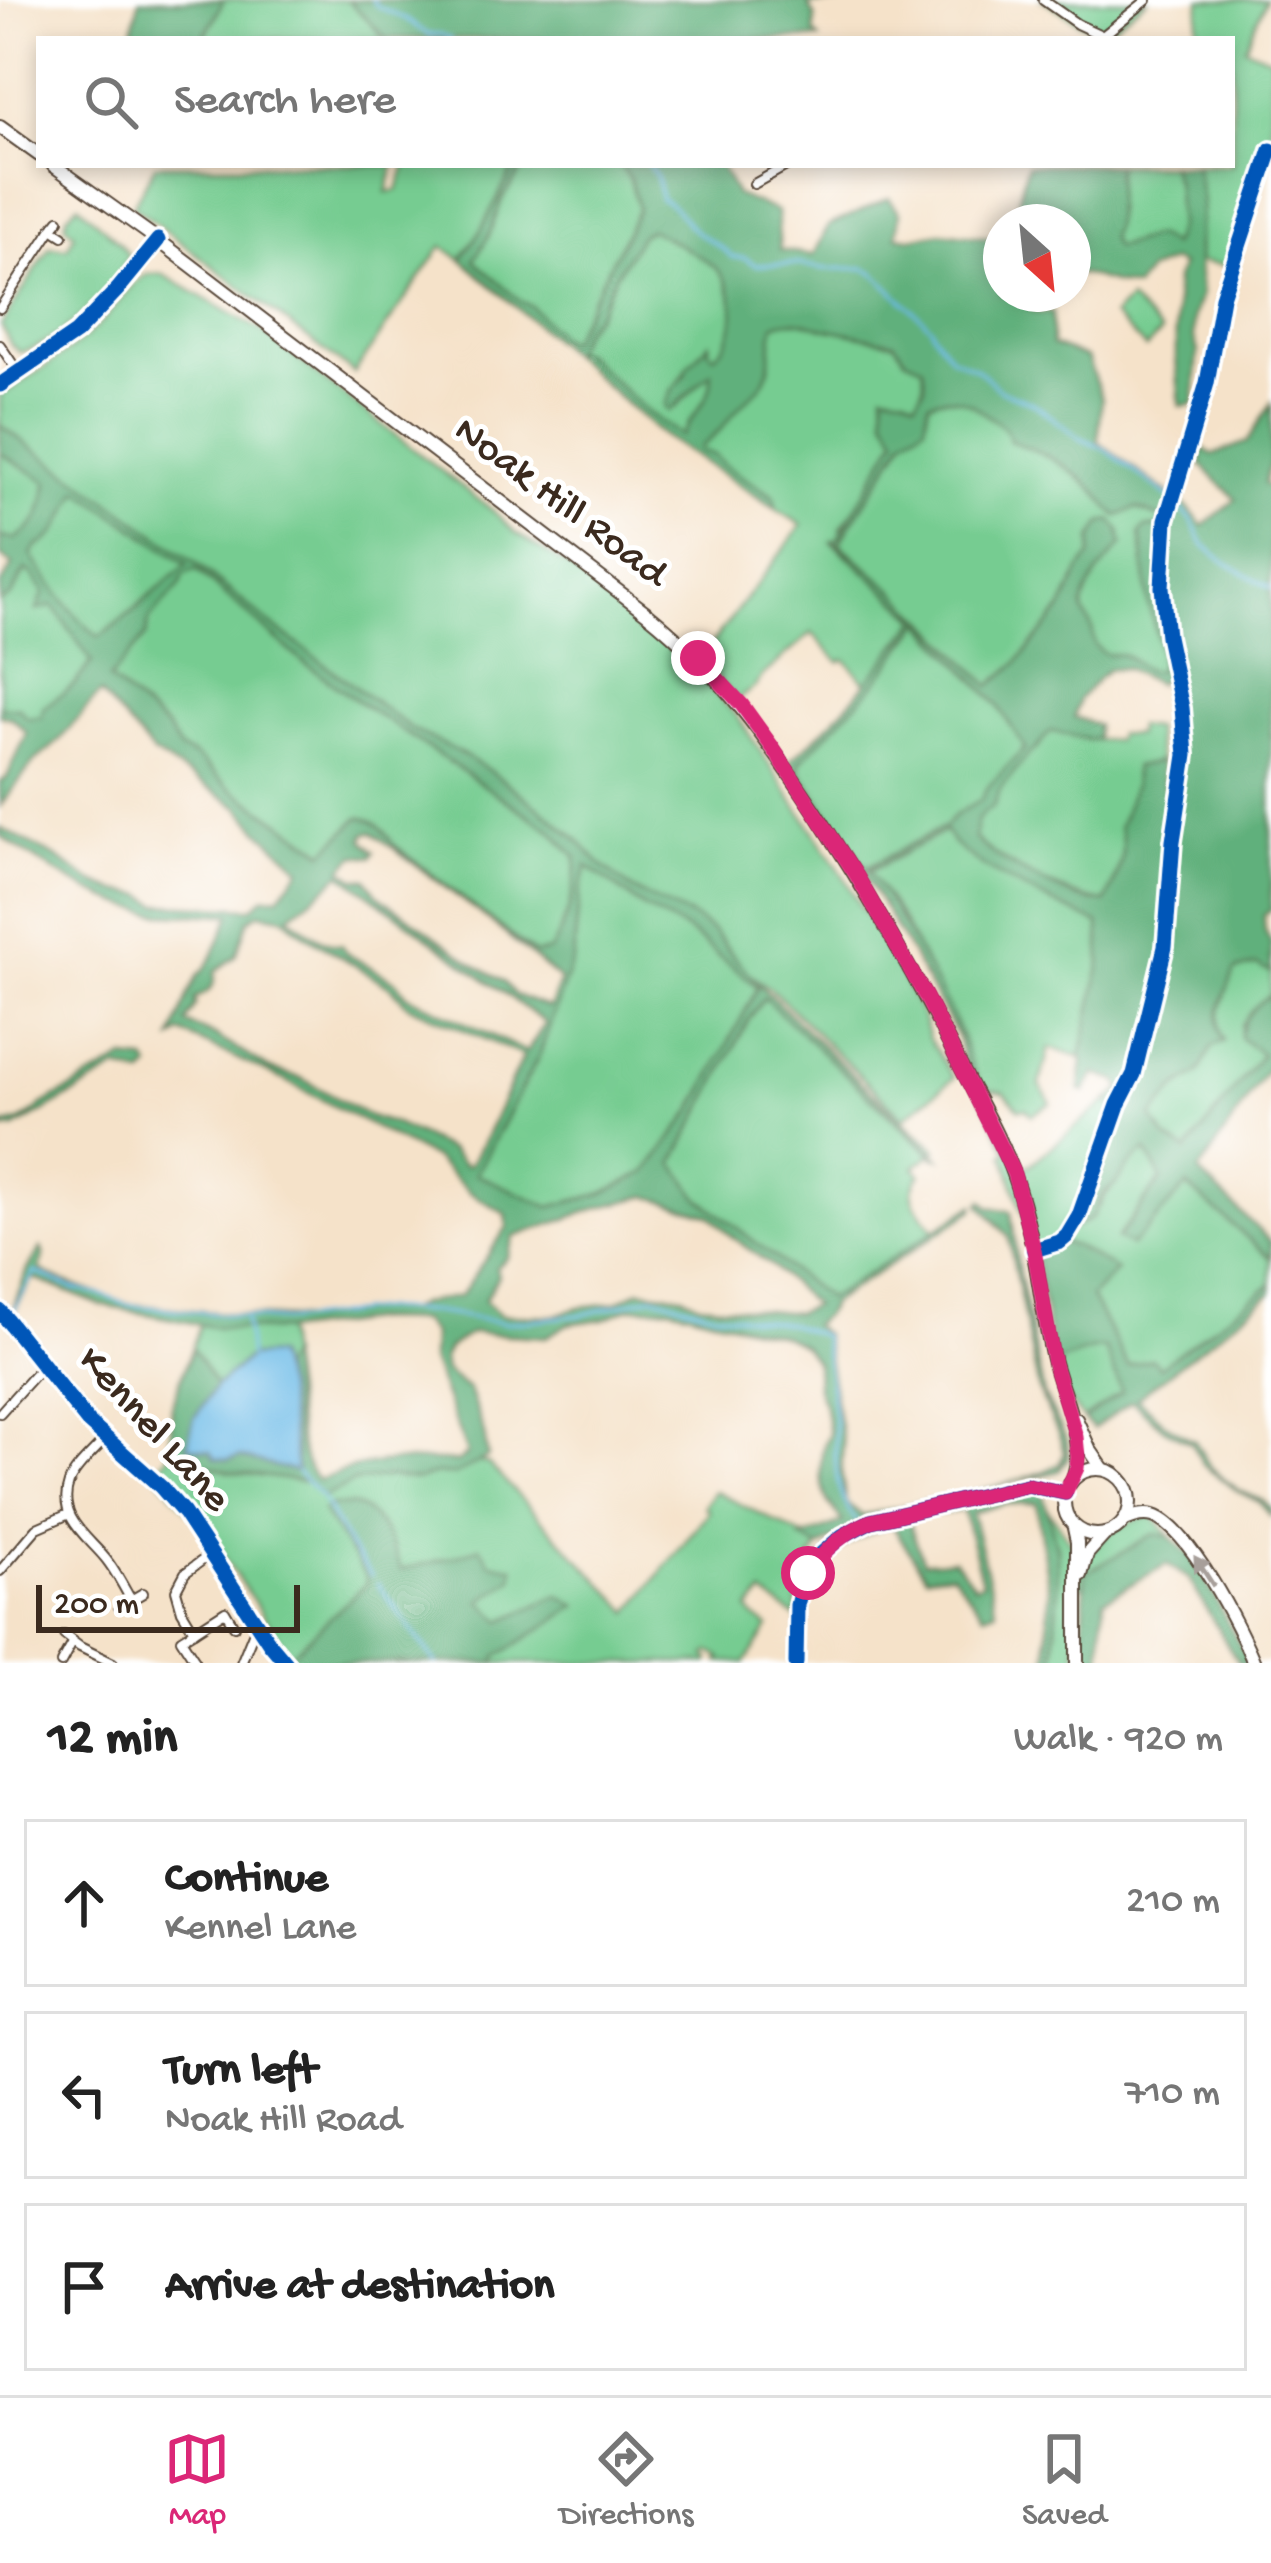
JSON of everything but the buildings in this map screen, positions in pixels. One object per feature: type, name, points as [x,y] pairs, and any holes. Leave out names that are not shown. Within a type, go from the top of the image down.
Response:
[{"type":"main road","points":[[0,127],[36,153]]},
{"type":"main road","name":"Noak Hill Road","points":[[57,168],[661,624],[742,705],[857,876],[926,997],[1014,1174],[1078,1457],[1073,1479]]},
{"type":"main road","name":"Noak Hill Road","points":[[1065,1396],[1102,1469]]},
{"type":"main road","points":[[1074,1526],[1089,1534],[1105,1534],[1125,1520],[1131,1499],[1116,1474],[1086,1470],[1065,1493],[1065,1512],[1077,1541],[1077,1663]]},
{"type":"main road","points":[[1125,1520],[1152,1516],[1180,1538],[1219,1594],[1255,1663]]},
{"type":"main road","points":[[1077,1588],[1087,1554],[1105,1534]]},
{"type":"street","points":[[1043,0],[1099,36]]},
{"type":"street","points":[[1102,36],[1147,0]]},
{"type":"street","points":[[1034,1250],[1060,1242],[1079,1216],[1118,1105],[1134,1074],[1165,946],[1174,827],[1186,754],[1162,587],[1166,520],[1207,383],[1222,297],[1271,150]]},
{"type":"street","points":[[754,184],[783,168]]},
{"type":"street","points":[[0,308],[58,220]]},
{"type":"street","points":[[52,230],[63,236]]},
{"type":"street","points":[[0,385],[76,333],[158,240]]},
{"type":"street","points":[[0,345],[19,372]]},
{"type":"street","name":"Kennel Lane","points":[[0,1311],[78,1410],[184,1513],[286,1663]]},
{"type":"street","points":[[0,1413],[43,1365]]},
{"type":"street","points":[[106,1438],[71,1479],[69,1514],[109,1563],[131,1600]]},
{"type":"street","points":[[796,1663],[796,1605],[801,1590],[821,1554],[842,1536],[871,1521],[1028,1485],[1065,1493]]},
{"type":"street","points":[[0,1570],[37,1528],[69,1514]]},
{"type":"street","points":[[194,1631],[176,1590],[185,1573],[212,1554]]},
{"type":"street","points":[[119,1607],[143,1593]]},
{"type":"street","points":[[194,1659],[181,1639],[225,1611],[234,1626]]},
{"type":"street","points":[[241,1663],[257,1624]]},
{"type":"street","points":[[64,1635],[112,1663]]},
{"type":"street","points":[[62,1663],[72,1643]]},
{"type":"green space","points":[[139,0],[224,0],[205,36],[132,36]]},
{"type":"green space","points":[[224,0],[348,0],[383,36],[206,36]]},
{"type":"green space","points":[[348,0],[845,0],[808,5],[816,36],[383,36]]},
{"type":"green space","points":[[1043,0],[1147,0],[1101,35]]},
{"type":"green space","points":[[1200,0],[1266,0],[1245,47],[1271,58],[1271,150],[1232,266],[1199,262],[1196,168],[1235,168],[1235,36],[1197,36]]},
{"type":"green space","points":[[153,168],[393,168],[387,192],[398,190],[405,168],[513,168],[461,259],[442,246],[354,373],[133,206]]},
{"type":"green space","points":[[513,168],[523,168],[502,199],[474,260],[569,341],[638,209],[630,179],[621,168],[722,168],[736,195],[777,211],[780,250],[814,255],[828,226],[889,198],[900,213],[897,236],[941,232],[983,237],[983,312],[1052,312],[1052,345],[1087,358],[1102,399],[1098,442],[1188,508],[1203,526],[1236,499],[1201,465],[1202,447],[1213,455],[1247,442],[1271,403],[1271,460],[1264,484],[1271,488],[1271,910],[1264,915],[1271,972],[1257,965],[1235,970],[1219,1015],[1224,1041],[1212,1047],[1198,1074],[1175,1089],[1152,1117],[1167,1139],[1187,1151],[1262,1054],[1240,1038],[1249,1013],[1271,995],[1271,1064],[1199,1172],[1271,1242],[1271,1258],[1187,1186],[1131,1246],[1117,1239],[1162,1179],[1146,1151],[1105,1192],[1092,1217],[1073,1228],[1116,1107],[1106,1102],[1122,1089],[1117,1081],[1095,1074],[1085,1092],[1080,1090],[1081,1057],[1101,962],[1099,924],[990,870],[954,844],[945,831],[869,871],[948,1008],[985,1089],[981,1090],[1013,1149],[1008,1152],[963,1061],[957,1036],[872,888],[790,760],[842,711],[918,619],[834,540],[894,590],[990,686],[1016,664],[1062,609],[1091,555],[1092,539],[1102,523],[1111,520],[1120,530],[1122,545],[1090,585],[1083,611],[1100,650],[1158,671],[1160,652],[1148,603],[1140,534],[1145,528],[1165,529],[1166,520],[1136,508],[1118,516],[1068,468],[1010,441],[1001,425],[971,405],[944,398],[929,402],[925,425],[905,438],[841,540],[897,437],[885,416],[884,392],[916,401],[925,386],[923,366],[905,358],[894,342],[797,321],[774,325],[765,380],[700,447],[774,497],[776,509],[663,436],[461,259]],"holes":[[[650,229],[717,269],[733,301],[732,326],[722,347],[714,355],[709,343],[672,390],[665,406],[669,411],[711,373],[706,398],[682,436],[583,353],[572,351],[641,235]],[[921,622],[997,704],[1025,748],[982,799],[947,825],[866,868],[800,771],[800,762],[873,686]],[[1170,662],[1174,674],[1165,691],[1170,696],[1172,766],[1168,771],[1172,799],[1177,803],[1174,815],[1166,798],[1161,762],[1134,767],[1134,785],[1119,827],[1120,865],[1106,902],[1087,900],[1045,883],[975,838],[977,823],[993,807],[1001,788],[1052,731],[1096,739],[1097,725],[1074,717],[1079,699],[1107,670],[1125,668],[1157,684]]]},
{"type":"green space","points":[[523,168],[622,168],[630,178],[638,209],[569,341],[473,260],[489,235],[502,199]]},
{"type":"green space","points":[[1026,168],[1116,168],[1110,238],[1115,248],[1156,236],[1171,245],[1178,225],[1171,168],[1196,168],[1202,202],[1194,404],[1180,406],[1175,279],[1181,266],[1172,261],[1148,271],[1135,288],[1091,277],[1091,204],[1017,204]]},
{"type":"green space","points":[[1116,168],[1171,168],[1178,225],[1171,246],[1156,236],[1114,248],[1110,238]]},
{"type":"green space","points":[[78,204],[121,244],[128,254],[123,267],[66,329],[19,352],[1,325],[50,247],[67,248],[75,234],[65,225],[67,215]]},
{"type":"green space","points":[[651,228],[717,269],[733,301],[732,326],[723,347],[714,355],[702,351],[680,379],[677,406],[711,372],[706,398],[682,437],[583,354],[572,351],[641,235]]},
{"type":"green space","points":[[148,274],[162,274],[260,330],[517,534],[578,573],[657,635],[737,716],[871,920],[922,1014],[929,1039],[954,1078],[904,1118],[772,990],[747,972],[714,932],[633,890],[493,773],[413,730],[196,563],[0,425],[0,396],[78,343]]},
{"type":"green space","points":[[1129,300],[1161,332],[1146,348],[1113,316]]},
{"type":"green space","points":[[787,319],[894,342],[905,358],[923,366],[923,387],[917,400],[885,416],[897,437],[841,528],[842,539],[929,402],[941,397],[970,401],[1100,495],[1166,520],[1165,530],[1145,528],[1140,534],[1158,642],[1158,671],[1116,660],[1091,639],[1084,601],[1095,578],[1122,545],[1091,555],[1062,609],[1016,664],[990,686],[927,621],[841,544],[833,543],[918,619],[867,684],[812,633],[737,700],[700,659],[802,525],[776,509],[774,496],[700,447],[763,384],[774,325]]},
{"type":"green space","points":[[0,425],[196,563],[413,730],[493,773],[633,890],[714,932],[768,993],[939,1158],[764,998],[674,1163],[699,1198],[828,1299],[974,1205],[974,1210],[831,1303],[812,1325],[824,1334],[843,1445],[846,1503],[863,1516],[986,1489],[861,1521],[819,1548],[801,1538],[843,1522],[823,1489],[822,1455],[829,1434],[817,1389],[816,1363],[804,1346],[781,1335],[670,1307],[629,1308],[604,1319],[568,1324],[546,1337],[471,1333],[448,1348],[443,1359],[445,1371],[469,1390],[488,1457],[455,1475],[354,1482],[322,1498],[307,1482],[230,1472],[170,1454],[172,1404],[192,1348],[216,1386],[194,1418],[211,1451],[228,1460],[296,1457],[280,1368],[288,1356],[298,1437],[317,1480],[378,1463],[458,1462],[467,1454],[431,1360],[432,1334],[421,1321],[377,1320],[291,1331],[218,1328],[100,1305],[33,1278],[14,1306],[41,1248],[40,1270],[127,1304],[310,1319],[382,1309],[407,1311],[460,1296],[507,1227],[506,1214],[469,1192],[434,1159],[288,1082],[181,1033],[172,1039],[190,991],[213,956],[231,914],[163,914],[112,901],[0,836],[0,828],[91,881],[144,895],[158,904],[252,908],[264,897],[279,896],[301,869],[239,807],[153,753],[100,693],[34,762],[0,806],[0,783],[27,733],[12,718],[0,715],[0,707],[19,708],[27,718],[42,717],[43,708],[74,685],[92,662],[53,606],[37,610],[44,592],[32,574],[25,570],[11,596],[0,602],[0,586],[13,565],[0,556],[0,537],[15,539],[30,528],[42,509],[48,482],[0,453]],"holes":[[[79,491],[187,564],[99,637],[62,599],[31,554],[57,531]],[[196,569],[302,661],[552,831],[576,857],[576,869],[569,906],[550,951],[535,954],[393,844],[371,820],[360,817],[324,852],[229,787],[194,755],[180,750],[167,728],[109,679],[146,636],[149,620],[181,584],[184,574]],[[372,832],[560,980],[549,1008],[515,995],[503,981],[378,895],[367,879],[342,869],[356,855],[372,857],[375,852],[363,839]],[[587,866],[646,909],[688,931],[758,987],[693,1110],[647,1172],[601,1194],[550,1207],[476,1174],[539,1056],[573,959]],[[340,873],[545,1023],[527,1052],[407,995],[397,982],[346,953],[342,945],[321,939],[289,916]],[[259,913],[283,917],[392,988],[407,1005],[523,1056],[469,1165],[450,1150],[371,1117],[301,1078],[270,1069],[186,1023],[195,998],[213,985],[215,971],[236,956],[249,920]],[[647,1196],[710,1215],[813,1305],[796,1313],[699,1304],[683,1295],[640,1290],[615,1303],[554,1316],[501,1315],[484,1301],[514,1237]]]},
{"type":"green space","points":[[0,453],[48,481],[39,515],[15,540],[0,537]]},
{"type":"green space","points":[[79,490],[188,564],[99,638],[62,599],[31,554],[54,534]]},
{"type":"green space","points":[[195,569],[302,661],[552,831],[576,857],[576,870],[569,906],[550,951],[535,955],[393,844],[384,830],[359,817],[325,852],[229,787],[194,755],[180,750],[167,728],[108,679],[146,636],[148,620],[184,574]]},
{"type":"green space","points":[[26,570],[92,662],[74,685],[43,708],[43,717],[27,718],[19,708],[0,707],[0,602],[11,596]]},
{"type":"green space","points":[[922,622],[997,704],[1025,748],[982,799],[947,825],[866,868],[800,771],[800,762],[873,686]]},
{"type":"green space","points":[[1137,726],[1154,728],[1159,762],[1134,767],[1134,785],[1119,826],[1122,855],[1106,902],[1036,878],[975,838],[977,823],[993,807],[1000,788],[1045,735],[1052,731],[1088,740],[1116,740],[1117,734],[1136,735]]},
{"type":"green space","points":[[946,831],[955,844],[990,870],[1099,924],[1101,962],[1083,1058],[1049,1048],[1040,1085],[1051,1103],[1032,1115],[1026,1108],[1019,1109],[1004,1092],[985,1089],[979,1082],[961,1034],[902,919],[869,872]]},
{"type":"green space","points":[[586,865],[646,909],[688,931],[758,987],[693,1110],[647,1172],[601,1194],[550,1207],[476,1174],[539,1056],[573,959]]},
{"type":"green space","points":[[1258,965],[1271,972],[1271,995],[1241,1024],[1240,1038],[1263,1053],[1187,1152],[1167,1139],[1151,1117],[1175,1089],[1198,1074],[1212,1047],[1224,1041],[1220,1014],[1235,970]]},
{"type":"green space","points":[[766,995],[937,1150],[915,1167],[921,1174],[913,1190],[915,1204],[935,1231],[828,1300],[699,1198],[674,1163]]},
{"type":"green space","points":[[125,1059],[146,1061],[151,1068],[143,1076],[118,1069],[15,1128],[0,1130],[0,1125],[23,1119]]},
{"type":"green space","points":[[1106,1102],[1116,1107],[1100,1207],[1129,1165],[1146,1151],[1162,1178],[1117,1238],[1131,1245],[1187,1186],[1271,1258],[1271,1284],[1188,1349],[1083,1419],[1065,1396],[1034,1250],[1004,1154],[1013,1149],[1023,1167],[1030,1165]]},
{"type":"green space","points":[[983,1200],[990,1207],[1011,1211],[1044,1395],[1067,1441],[1068,1457],[1059,1471],[990,1488],[1060,1464],[1064,1453],[1039,1391],[1008,1236],[980,1204]]},
{"type":"green space","points":[[1060,1242],[1117,1270],[1091,1297],[1128,1366],[1152,1359],[1160,1367],[1271,1284],[1271,1293],[1137,1398],[1167,1425],[1195,1441],[1224,1479],[1262,1500],[1271,1516],[1259,1502],[1239,1492],[1204,1466],[1191,1443],[1164,1429],[1132,1401],[1093,1429],[1083,1419],[1122,1392],[1105,1349],[1054,1364],[1034,1250]]},
{"type":"green space","points":[[204,1314],[283,1321],[300,1444],[310,1481],[397,1464],[457,1468],[471,1459],[488,1464],[630,1612],[709,1511],[704,1506],[714,1491],[819,1548],[798,1576],[797,1618],[763,1594],[749,1610],[769,1627],[745,1663],[719,1661],[721,1657],[710,1652],[708,1663],[296,1663],[208,1534],[154,1471],[170,1454],[172,1404]],"holes":[[[249,1357],[215,1458],[216,1386]]]},
{"type":"green space","points":[[1041,1488],[1057,1547],[1054,1663],[1047,1663],[1049,1591],[1036,1503],[1002,1504],[972,1513],[996,1610],[984,1614],[952,1573],[926,1576],[892,1525],[846,1546],[830,1559],[811,1592],[801,1663],[798,1628],[808,1573],[842,1536],[905,1513],[924,1562],[954,1559],[975,1586],[982,1582],[963,1510],[936,1514],[935,1507],[1012,1489]]},
{"type":"green space","points":[[352,1505],[377,1522],[401,1570],[480,1547],[490,1563],[514,1567],[513,1579],[481,1601],[502,1621],[559,1595],[577,1606],[497,1657],[496,1663],[296,1663],[290,1655],[366,1584],[323,1512],[327,1506]]},
{"type":"green space","points":[[1045,1506],[1077,1550],[1087,1554],[1116,1529],[1141,1518],[1152,1516],[1170,1536],[1154,1536],[1085,1573],[1084,1585],[1077,1588],[1077,1663],[1054,1663],[1058,1592]]},
{"type":"green space","points":[[1154,1535],[1170,1536],[1195,1560],[1249,1663],[1238,1663],[1189,1579],[1167,1564],[1104,1600],[1101,1663],[1082,1663],[1085,1573]]},
{"type":"water","points":[[275,1355],[297,1472],[240,1457],[215,1458],[211,1451],[187,1446],[194,1418],[216,1386],[249,1357]]},
{"type":"waterway","points":[[372,0],[429,35],[444,36]]},
{"type":"waterway","points":[[650,168],[661,199],[732,257],[755,265],[873,272],[931,327],[951,357],[977,369],[1000,390],[1033,403],[1081,439],[1105,449],[1169,497]]},
{"type":"waterway","points":[[1176,504],[1191,519],[1204,545],[1271,588]]},
{"type":"waterway","points":[[11,1316],[35,1272],[128,1305],[289,1321],[382,1309],[505,1323],[582,1315],[654,1296],[706,1311],[789,1324],[823,1336],[838,1482],[857,1522]]},
{"type":"waterway","points":[[245,1318],[249,1357]]},
{"type":"waterway","points":[[297,1472],[322,1498],[371,1576]]},
{"type":"waterway","points":[[377,1583],[436,1663]]},
{"type":"cycle path","points":[[1034,1250],[1060,1242],[1079,1216],[1118,1105],[1134,1074],[1165,947],[1186,755],[1162,587],[1166,520],[1207,383],[1222,297],[1271,150]]},
{"type":"cycle path","points":[[0,385],[76,333],[158,240]]},
{"type":"cycle path","points":[[0,1311],[88,1422],[184,1513],[286,1663]]},
{"type":"cycle path","points":[[796,1663],[801,1590],[821,1554],[842,1536],[871,1521],[1027,1485],[1065,1493]]},
{"type":"route","points":[[698,658],[742,705],[857,876],[926,997],[1014,1174],[1034,1250],[1054,1364],[1076,1437],[1077,1468],[1065,1493],[1028,1485],[871,1521],[831,1545],[808,1573]]}]
